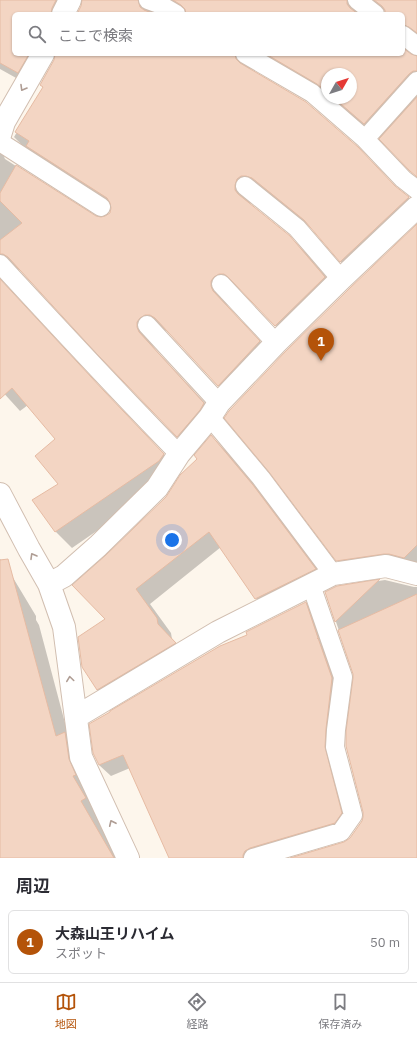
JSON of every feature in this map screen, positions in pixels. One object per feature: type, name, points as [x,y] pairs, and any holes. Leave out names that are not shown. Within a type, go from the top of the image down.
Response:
[{"type":"street","points":[[64,12],[70,0]]},
{"type":"street","points":[[1,129],[42,56]]},
{"type":"street","points":[[49,584],[64,576],[98,546],[157,488],[179,454],[215,410],[276,343],[340,279],[417,207]]},
{"type":"street","points":[[0,494],[49,584],[64,627],[80,757],[128,858]]},
{"type":"street","points":[[76,718],[222,624],[333,574],[386,566],[417,574]]},
{"type":"lane","points":[[148,0],[159,4],[173,12]]},
{"type":"lane","points":[[357,0],[372,12]]},
{"type":"lane","points":[[405,37],[417,46]]},
{"type":"lane","points":[[248,56],[312,93],[365,139],[403,179],[417,190]]},
{"type":"lane","points":[[365,139],[417,81]]},
{"type":"lane","points":[[1,129],[101,207]]},
{"type":"lane","points":[[245,186],[297,228],[340,279]]},
{"type":"lane","points":[[0,264],[134,409],[179,454]]},
{"type":"lane","points":[[221,284],[276,343]]},
{"type":"lane","points":[[147,325],[215,410],[261,478],[333,574]]},
{"type":"lane","points":[[253,858],[341,832],[353,814],[335,747],[343,678],[311,585]]},
{"type":"building","points":[[0,0],[56,0],[51,12],[12,12],[12,56],[28,56],[18,73],[0,63]]},
{"type":"building","points":[[82,0],[138,0],[140,7],[150,12],[78,12]]},
{"type":"building","points":[[173,0],[347,0],[347,4],[355,12],[186,12],[181,5]]},
{"type":"building","points":[[374,0],[417,0],[417,33],[405,26],[405,12],[385,12],[382,6]]},
{"type":"building","points":[[405,50],[417,56],[417,71],[413,71],[409,74],[364,124],[341,104],[357,104],[357,68],[321,68],[321,87],[269,56],[405,56]]},
{"type":"building","points":[[55,56],[235,56],[240,63],[306,102],[358,147],[395,186],[409,197],[340,262],[304,220],[252,178],[241,176],[237,179],[235,190],[238,194],[290,236],[325,277],[275,326],[228,277],[224,274],[219,274],[214,277],[211,281],[213,291],[260,341],[218,386],[155,318],[150,315],[145,315],[140,318],[137,322],[139,332],[204,403],[200,410],[177,437],[96,353],[8,257],[0,254],[0,240],[22,223],[0,201],[0,193],[16,165],[96,216],[101,217],[110,213],[110,203],[107,198],[26,146],[29,141],[15,132],[43,87],[40,85],[54,60]]},
{"type":"building","points":[[417,97],[417,177],[379,139]]},
{"type":"building","points":[[417,224],[417,545],[404,558],[384,554],[336,561],[269,472],[224,418],[285,352]]},
{"type":"building","points":[[0,279],[164,454],[159,461],[55,532],[32,500],[58,484],[35,456],[55,439],[12,388],[0,399]]},
{"type":"building","points":[[211,435],[253,485],[316,569],[255,599],[209,532],[136,589],[157,618],[158,624],[176,643],[97,690],[82,667],[78,637],[105,619],[72,585],[106,555],[166,497],[180,475],[197,459],[194,455]]},
{"type":"building","points":[[8,559],[56,736],[65,732],[69,759],[76,775],[73,776],[86,798],[81,801],[114,858],[0,858],[0,560]]},
{"type":"building","points":[[380,579],[335,622],[325,592],[337,586]]},
{"type":"building","points":[[417,594],[417,858],[290,858],[344,842],[350,838],[362,821],[363,817],[346,746],[346,731],[353,674],[338,630]]},
{"type":"building","points":[[306,602],[332,678],[325,747],[342,813],[335,823],[250,848],[245,851],[243,858],[169,858],[123,755],[99,765],[93,753],[89,724],[220,646],[247,635],[246,632]]},
{"type":"place","name":"大森山王リハイム","points":[[321,361]]}]
